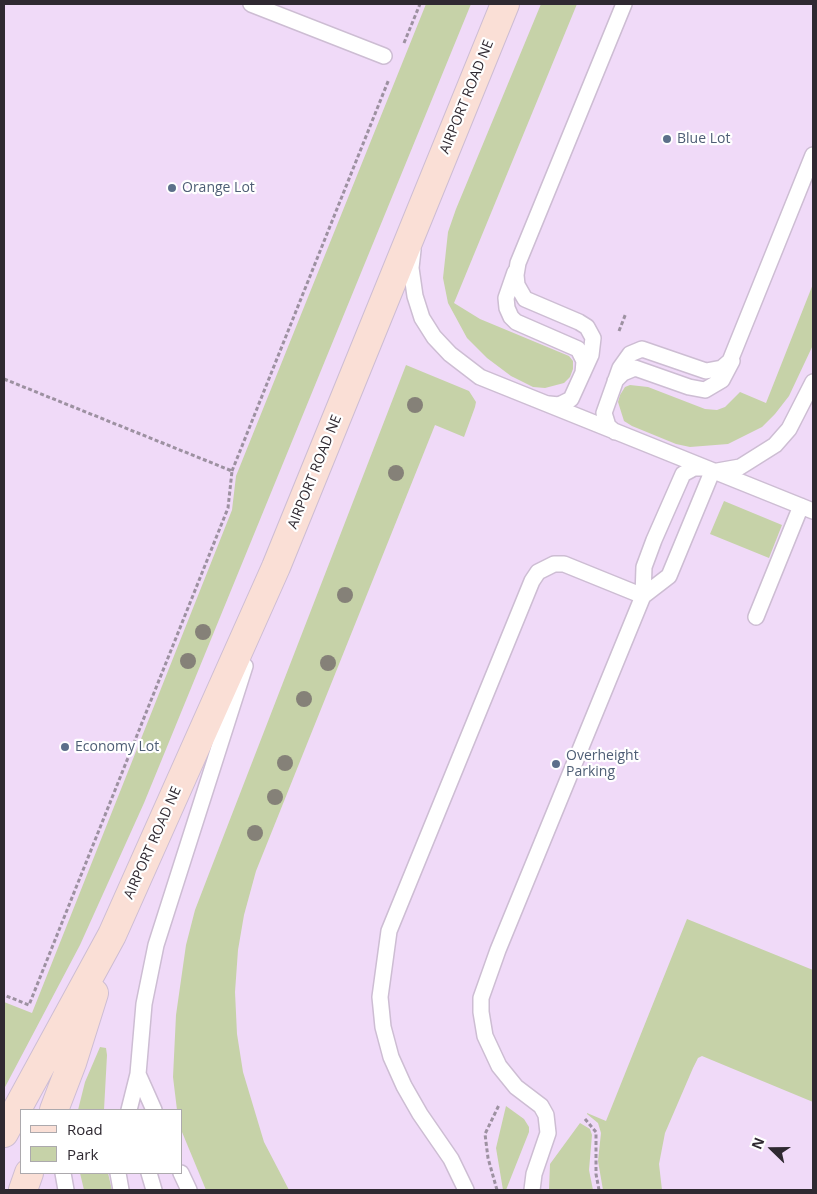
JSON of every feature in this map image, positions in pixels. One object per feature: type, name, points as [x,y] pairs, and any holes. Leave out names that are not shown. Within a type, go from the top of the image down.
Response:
[{"type":"main road","name":"AIRPORT ROAD NE","points":[[4,1133],[112,935],[276,567],[505,4]]},
{"type":"main road","name":"AIRPORT ROAD NE","points":[[54,1109],[72,1063],[112,935]]},
{"type":"main road","points":[[22,1190],[29,1174]]},
{"type":"lane","points":[[251,4],[384,56]]},
{"type":"lane","points":[[582,377],[584,361],[578,350],[516,322],[511,317],[507,308],[506,298],[518,263],[624,4]]},
{"type":"lane","points":[[624,436],[614,431],[605,419],[606,404],[624,359],[636,350],[652,352],[706,371],[722,368],[730,361],[813,155]]},
{"type":"lane","points":[[420,212],[411,268],[415,296],[422,318],[434,337],[465,367],[480,377],[708,470],[807,508],[756,617]]},
{"type":"lane","points":[[518,263],[517,285],[525,299],[579,322],[591,332],[594,346],[576,391],[566,403],[552,406],[543,402]]},
{"type":"lane","points":[[532,1190],[534,1174],[548,1133],[546,1115],[541,1106],[516,1087],[498,1066],[482,1024],[481,998],[486,982],[644,596],[644,567],[680,479],[689,470],[740,467],[775,445],[789,429],[813,382]]},
{"type":"lane","points":[[644,596],[669,576],[708,470]]},
{"type":"lane","points":[[466,1190],[451,1159],[420,1114],[404,1086],[391,1057],[383,1027],[380,997],[383,966],[390,931],[532,581],[538,572],[554,564],[569,565],[644,596]]},
{"type":"lane","points":[[129,1109],[138,1074],[144,1004],[156,945],[276,567]]},
{"type":"lane","points":[[62,1109],[72,1063]]},
{"type":"lane","points":[[138,1074],[141,1109]]},
{"type":"lane","points":[[138,1074],[154,1109]]},
{"type":"lane","points":[[63,1174],[66,1190]]},
{"type":"lane","points":[[118,1174],[121,1190]]},
{"type":"lane","points":[[148,1174],[154,1190]]},
{"type":"lane","points":[[182,1174],[189,1190]]},
{"type":"path","points":[[402,50],[420,4]]},
{"type":"path","points":[[4,994],[29,1005],[228,508],[232,471],[390,77]]},
{"type":"path","points":[[4,379],[232,471]]},
{"type":"path","points":[[497,1190],[488,1158],[485,1134],[501,1102]]},
{"type":"path","points":[[585,1119],[596,1132],[596,1174],[599,1190]]},
{"type":"shaded area","points":[[4,4],[813,4],[813,1190],[4,1190]]},
{"type":"green space","points":[[426,4],[471,4],[144,803],[80,945],[4,1089],[4,1002],[32,1013],[232,510],[236,476]]},
{"type":"green space","points":[[541,4],[577,4],[454,303],[480,319],[569,356],[573,361],[570,377],[564,383],[545,388],[533,387],[511,376],[487,358],[467,338],[448,303],[443,278],[448,232],[456,209]]},
{"type":"green space","points":[[813,284],[813,345],[789,396],[762,427],[728,444],[690,447],[676,444],[624,421],[618,402],[625,387],[630,385],[648,387],[705,409],[717,410],[725,407],[740,392],[766,403]]},
{"type":"green space","points":[[406,365],[469,391],[476,402],[464,437],[435,425],[256,871],[244,915],[238,950],[235,992],[237,1034],[243,1072],[264,1142],[289,1190],[206,1190],[182,1132],[182,1109],[177,1109],[173,1077],[176,1015],[186,945],[195,910]]},
{"type":"green space","points":[[724,501],[782,525],[769,558],[710,534]]},
{"type":"green space","points":[[687,919],[813,970],[813,1102],[702,1056],[698,1058],[693,1068],[665,1133],[659,1164],[662,1190],[603,1190],[598,1161],[601,1133],[598,1123],[587,1113],[606,1121]]},
{"type":"green space","points":[[100,1047],[106,1048],[104,1109],[78,1109],[85,1082]]},
{"type":"green space","points":[[506,1106],[524,1119],[529,1127],[529,1132],[506,1190],[503,1190],[496,1148]]},
{"type":"green space","points":[[580,1123],[590,1129],[592,1135],[589,1170],[593,1190],[549,1190],[550,1164]]},
{"type":"green space","points":[[80,1174],[108,1174],[112,1190],[84,1190]]},
{"type":"place","name":"Blue Lot","points":[[667,139]]},
{"type":"place","name":"Orange Lot","points":[[172,188]]},
{"type":"place","name":"Economy Lot","points":[[65,747]]},
{"type":"place","name":"Overheight Parking","points":[[556,764]]}]
